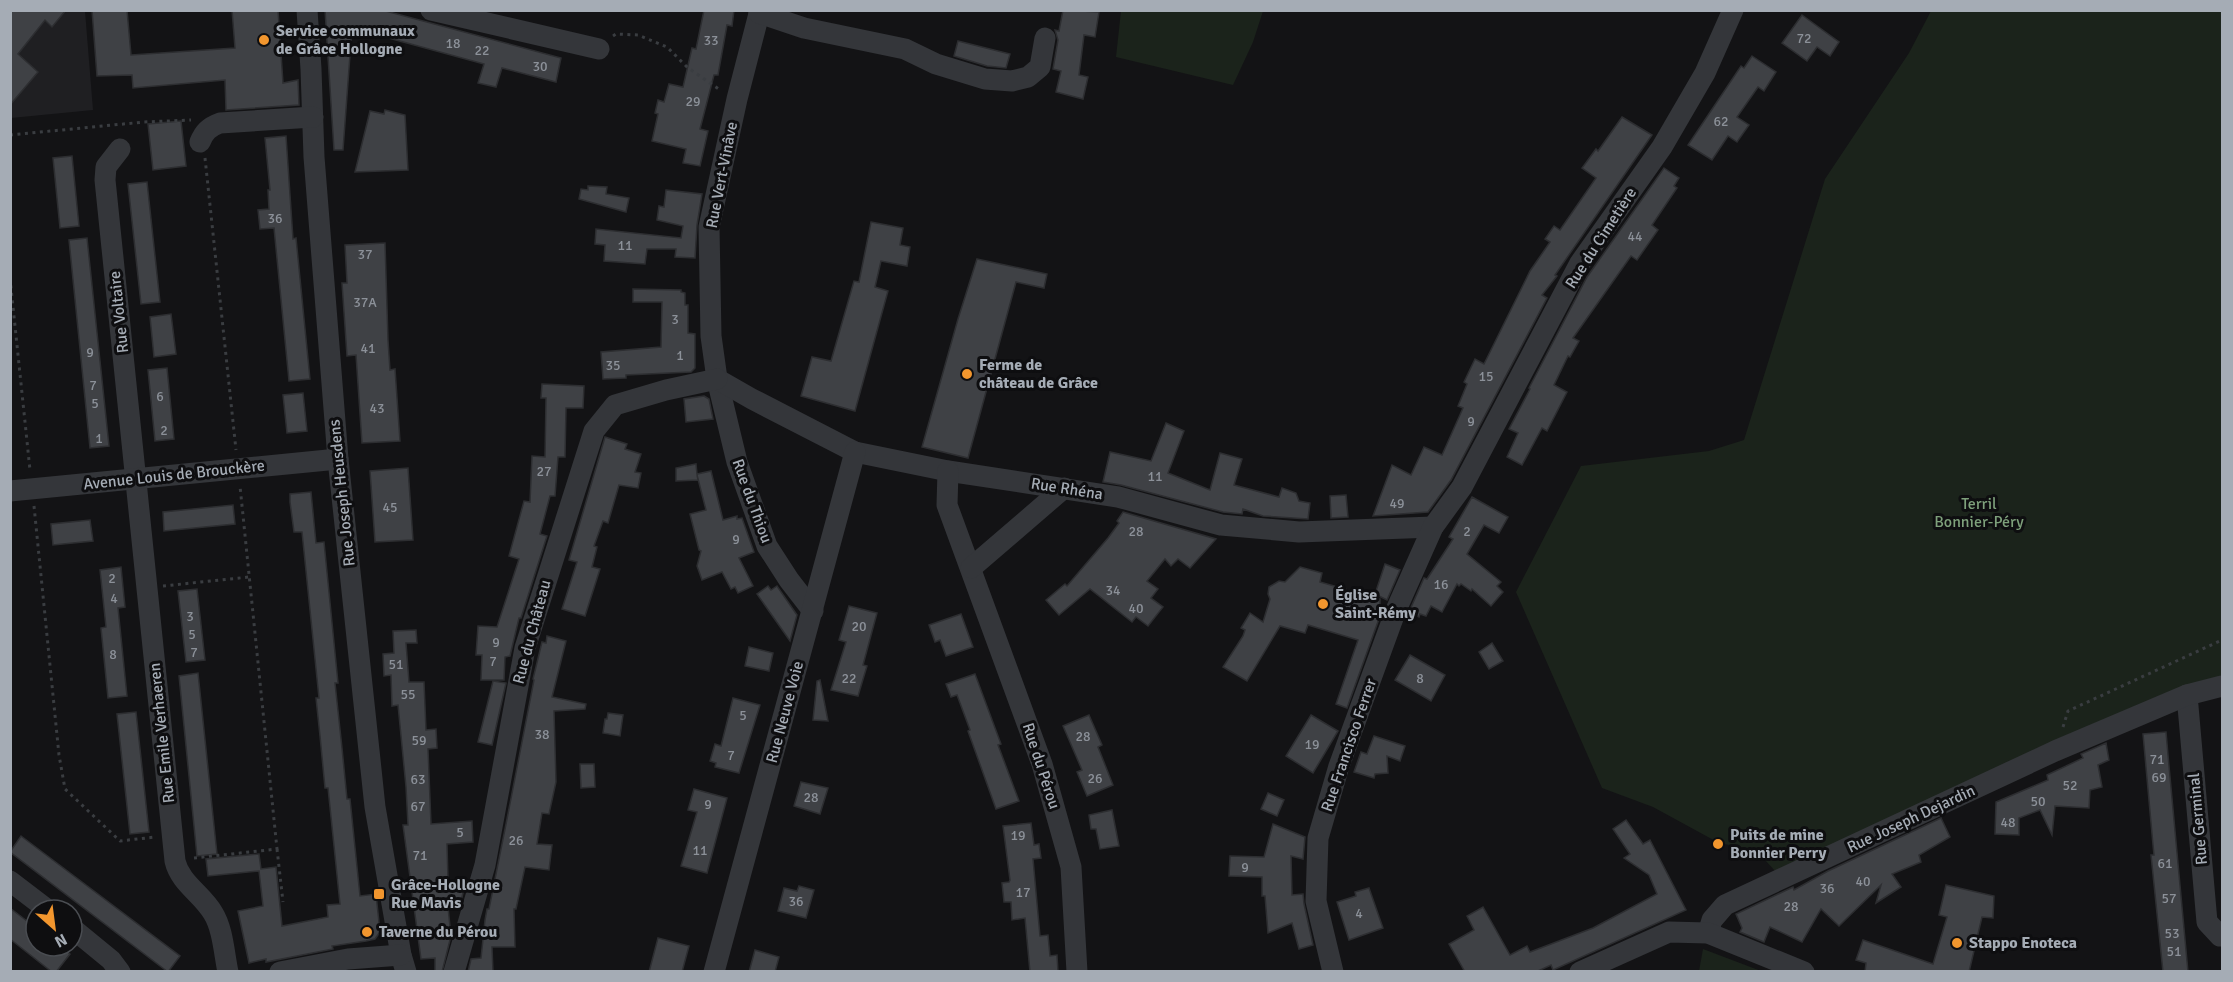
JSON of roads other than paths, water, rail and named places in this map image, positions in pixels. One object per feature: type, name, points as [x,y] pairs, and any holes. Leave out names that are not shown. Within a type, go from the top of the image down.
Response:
[{"type":"street","name":"Rue Joseph Heusdens","points":[[307,10],[320,237],[338,459],[375,807],[404,963]]},
{"type":"street","points":[[431,10],[598,49]]},
{"type":"street","name":"Rue du Cimetière","points":[[1433,527],[1462,487],[1580,263],[1662,147],[1705,73],[1733,10]]},
{"type":"street","points":[[759,12],[804,28],[904,50],[936,64],[985,79],[1012,81],[1028,77],[1040,67],[1044,38]]},
{"type":"street","name":"Rue Vert-Vinâve","points":[[717,379],[711,336],[709,227],[759,12]]},
{"type":"street","points":[[205,135],[220,123],[313,117]]},
{"type":"street","name":"Rue Voltaire","points":[[120,149],[106,167],[105,180],[136,479]]},
{"type":"street","name":"Rue Rhéna","points":[[717,379],[855,452],[948,471],[1118,497],[1221,525],[1299,532],[1433,527]]},
{"type":"street","name":"Rue du Thiou","points":[[717,379],[737,462],[767,546],[813,611]]},
{"type":"street","name":"Rue du Château","points":[[454,972],[485,865],[525,648],[594,431],[615,405],[717,379]]},
{"type":"street","name":"Rue Neuve Voie","points":[[714,972],[855,452]]},
{"type":"street","name":"Avenue Louis de Brouckère","points":[[10,491],[338,459]]},
{"type":"street","name":"Rue du Pérou","points":[[948,471],[947,505],[1042,764],[1071,867],[1077,972]]},
{"type":"street","name":"Rue Emile Verhaeren","points":[[136,479],[175,861],[180,874],[205,901],[217,920],[228,972]]},
{"type":"street","points":[[971,568],[1064,488]]},
{"type":"street","name":"Rue Francisco Ferrer","points":[[1334,972],[1316,901],[1318,838],[1347,744],[1396,610],[1433,527]]},
{"type":"street","name":"Rue Joseph Dejardin","points":[[1708,933],[1712,920],[1725,905],[2055,751],[2187,695],[2223,686]]},
{"type":"street","name":"Rue Germinal","points":[[2187,695],[2207,921],[2220,936],[2223,936]]},
{"type":"street","points":[[10,881],[32,898]]},
{"type":"street","points":[[1580,972],[1669,932],[1708,933],[1804,972]]},
{"type":"street","points":[[84,938],[111,960],[120,972]]},
{"type":"street","points":[[280,972],[348,958],[404,963]]},
{"type":"place","name":"Service communaux de Grâce Hollogne","points":[[264,40]]},
{"type":"place","name":"Ferme de château de Grâce","points":[[967,374]]},
{"type":"place","name":"Église Saint-Rémy","points":[[1323,604]]},
{"type":"place","name":"Puits de mine Bonnier Perry","points":[[1718,844]]},
{"type":"place","name":"Grâce-Hollogne Rue Mavis","points":[[379,894]]},
{"type":"place","name":"Taverne du Pérou","points":[[367,932]]},
{"type":"place","name":"Stappo Enoteca","points":[[1957,943]]},
{"type":"park label","name":"Terril Bonnier-Péry","points":[[1979,513]]}]
